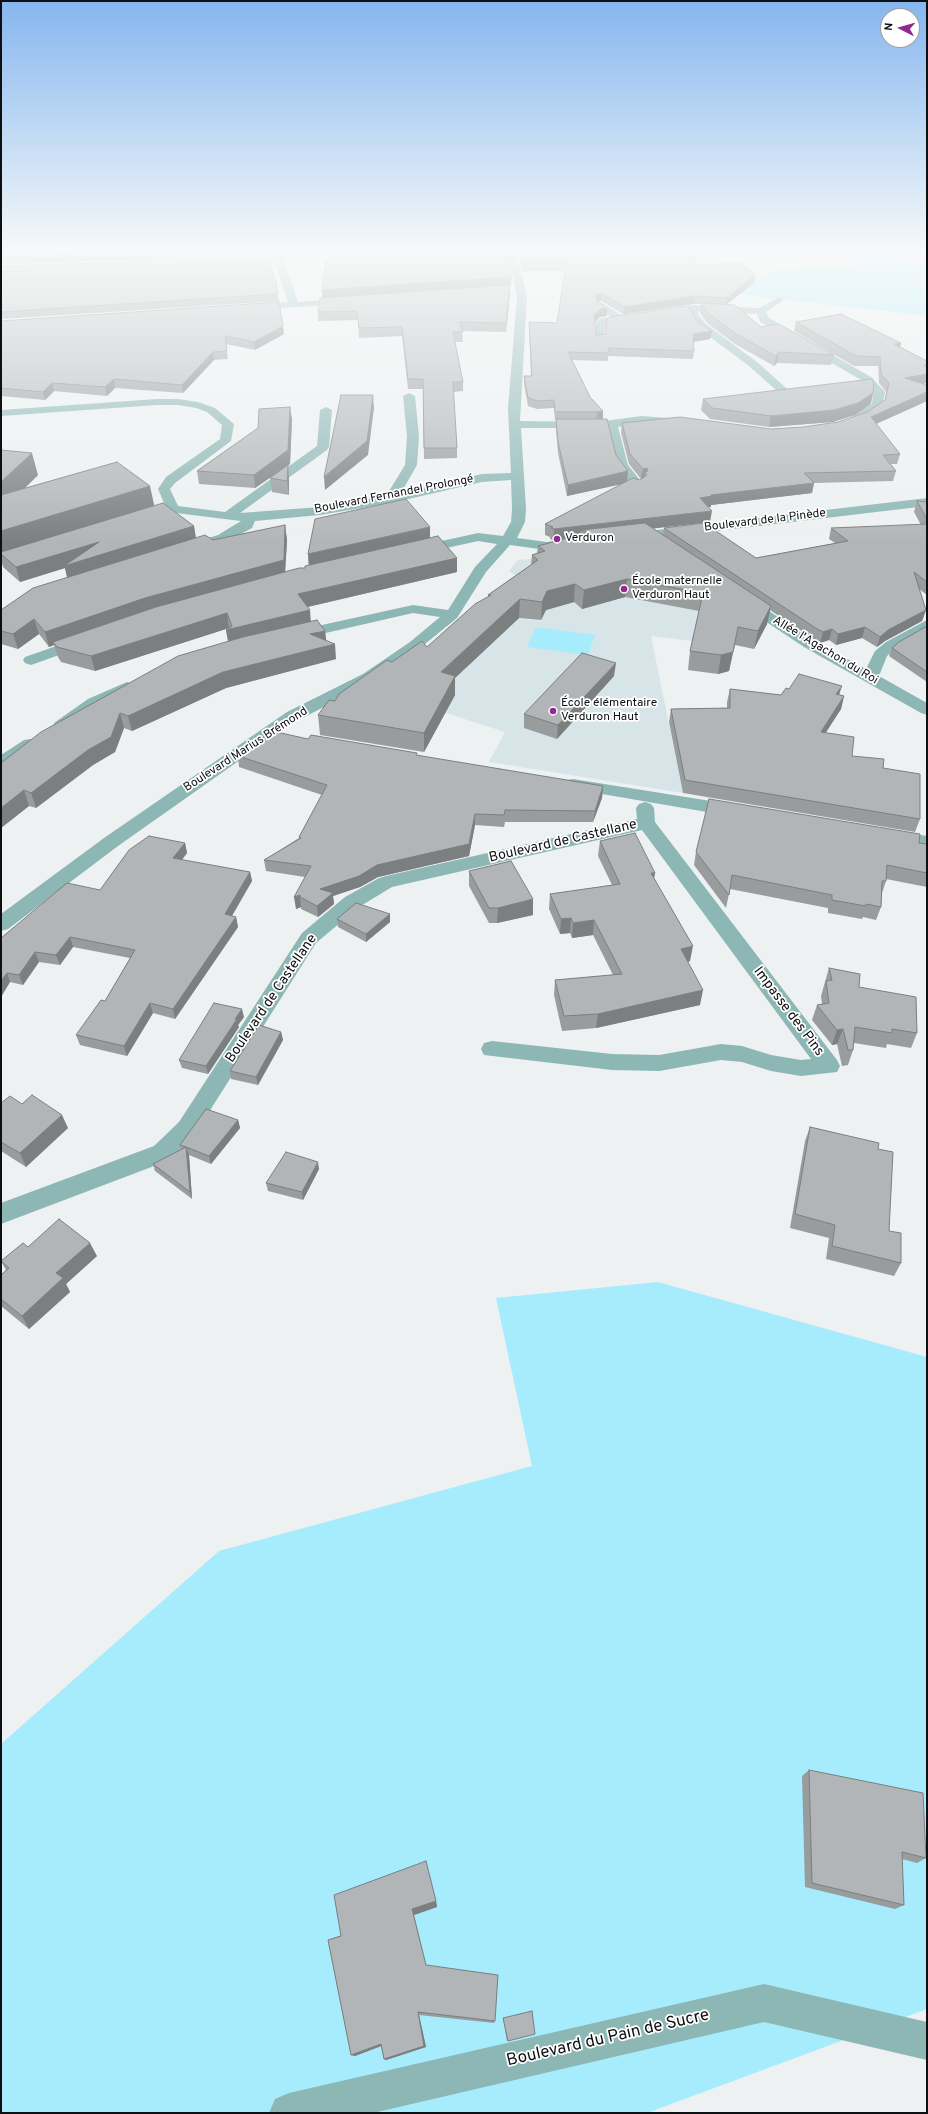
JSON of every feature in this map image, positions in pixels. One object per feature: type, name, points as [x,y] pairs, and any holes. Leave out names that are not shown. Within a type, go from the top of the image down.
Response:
[{"type":"street","name":"Boulevard Marius Brémond","points":[[1,924],[110,842],[268,732],[293,716],[369,677],[415,645],[452,615],[480,570],[508,541],[518,522],[519,509],[516,476],[514,408],[518,348]]},
{"type":"street","points":[[731,348],[753,364],[781,389]]},
{"type":"street","points":[[812,348],[867,379],[880,392],[878,406],[860,418],[842,424]]},
{"type":"street","points":[[392,498],[411,464],[413,436],[409,396]]},
{"type":"street","points":[[1,413],[157,402],[178,402],[211,410],[228,424],[228,432],[225,441],[170,480],[164,489],[173,509],[158,514]]},
{"type":"street","points":[[228,516],[323,447],[326,410]]},
{"type":"street","points":[[515,424],[612,425],[642,420],[691,422]]},
{"type":"street","points":[[612,425],[622,466],[638,485]]},
{"type":"street","name":"Boulevard Fernandel Prolongé","points":[[173,509],[249,518],[320,511],[392,498],[482,478],[516,476]]},
{"type":"street","name":"Boulevard de la Pinède","points":[[615,539],[927,502]]},
{"type":"street","points":[[180,551],[223,538],[247,525],[249,518]]},
{"type":"street","points":[[646,536],[666,549]]},
{"type":"street","points":[[402,553],[470,538],[547,546],[585,542]]},
{"type":"street","name":"Allée l'Agachon du Roi","points":[[731,592],[809,644],[927,710]]},
{"type":"street","points":[[280,638],[413,609],[423,609],[452,615]]},
{"type":"street","points":[[870,678],[880,654],[891,645],[927,625]]},
{"type":"street","points":[[31,660],[96,637]]},
{"type":"street","points":[[1,763],[94,702],[144,680]]},
{"type":"street","points":[[268,732],[290,736]]},
{"type":"street","points":[[560,782],[754,814]]},
{"type":"street","points":[[645,796],[646,823]]},
{"type":"street","name":"Impasse des Pins","points":[[492,1049],[612,1062],[659,1062],[721,1052],[742,1054],[770,1063],[801,1068],[829,1066],[646,823]]},
{"type":"street","name":"Boulevard de Castellane","points":[[1,1214],[162,1154],[187,1128],[309,938],[352,902],[386,882],[646,823]]},
{"type":"street","points":[[878,834],[927,842]]},
{"type":"street","name":"Boulevard du Pain de Sucre","points":[[288,2113],[764,2003],[927,2041]]},
{"type":"shaded area","name":"École élémentaire Verduron Haut","points":[[562,551],[729,599],[708,643],[651,636],[683,793],[489,762],[505,732],[374,690],[474,612],[541,621],[546,610],[526,583],[509,571],[518,560],[530,559]]},
{"type":"shaded area","points":[[536,627],[595,635],[588,655],[527,647]]},
{"type":"shaded area","points":[[658,1282],[927,1357],[927,2009],[647,2113],[1,2113],[1,1744],[219,1551],[532,1466],[496,1298]]},
{"type":"building","points":[[1,348],[227,348],[227,351],[213,352],[182,385],[114,379],[105,387],[52,383],[43,392],[1,388]]},
{"type":"building","points":[[404,348],[456,348],[463,382],[453,382],[457,448],[424,448],[423,379],[408,379]]},
{"type":"building","points":[[530,348],[694,348],[694,351],[609,348],[608,353],[568,352],[590,397],[603,411],[555,412],[554,400],[538,401],[528,398],[524,376],[532,376]]},
{"type":"building","points":[[761,348],[821,348],[834,355],[779,352],[776,356]]},
{"type":"building","points":[[841,348],[901,348],[927,361],[927,365],[924,366],[927,367],[927,374],[905,378],[927,385],[927,392],[871,417],[900,454],[883,455],[896,471],[804,473],[814,483],[711,495],[712,496],[700,498],[712,511],[554,529],[551,528],[553,527],[545,524],[633,478],[640,480],[647,475],[645,472],[648,471],[647,468],[643,469],[630,454],[622,423],[680,417],[771,429],[803,427],[838,422],[867,412],[885,400],[889,383],[881,374],[880,357],[856,356]]},
{"type":"building","points":[[872,379],[874,382],[873,393],[858,403],[835,410],[771,416],[712,408],[703,399]]},
{"type":"building","points":[[341,395],[373,395],[367,441],[324,477]]},
{"type":"building","points":[[290,407],[288,450],[254,475],[197,471],[258,428],[259,409]]},
{"type":"building","points":[[556,419],[607,419],[616,455],[628,471],[568,485],[558,442]]},
{"type":"building","points":[[1,450],[32,453],[1,482]]},
{"type":"building","points":[[117,462],[150,486],[1,531],[1,495]]},
{"type":"building","points":[[288,465],[287,481],[270,478]]},
{"type":"building","points":[[406,499],[430,527],[308,554],[315,519]]},
{"type":"building","points":[[917,501],[927,502],[927,519]]},
{"type":"building","points":[[163,503],[194,526],[64,566],[99,542],[16,567],[1,554],[1,552]]},
{"type":"building","points":[[645,523],[771,606],[758,631],[738,627],[733,652],[721,655],[690,651],[703,593],[627,579],[584,590],[575,584],[547,591],[542,602],[520,599],[441,672],[455,676],[424,733],[318,715],[329,700],[335,701],[339,694],[387,660],[392,662],[422,641],[427,647],[475,604],[491,595],[488,595],[538,560],[532,555],[545,551],[538,546],[589,532],[581,530]]},
{"type":"building","points":[[704,523],[756,558],[848,541],[831,528],[927,524],[927,582],[914,572],[926,610],[888,630],[880,637],[865,627],[838,634],[832,629],[823,632],[664,528]]},
{"type":"building","points":[[285,525],[284,560],[145,598],[45,632],[34,619],[13,634],[1,631],[1,610],[33,588],[205,535],[213,540]]},
{"type":"building","points":[[438,536],[457,558],[298,594],[310,610],[226,630],[232,626],[227,613],[91,656],[57,647],[53,642],[156,607],[299,568],[305,568],[305,566]]},
{"type":"building","points":[[317,620],[325,631],[310,634],[335,644],[223,672],[128,716],[120,713],[111,737],[88,750],[31,793],[24,790],[1,808],[1,763],[41,732],[178,656],[243,637]]},
{"type":"building","points":[[927,626],[927,672],[892,648],[899,642]]},
{"type":"building","points":[[582,653],[616,663],[558,725],[524,714]]},
{"type":"building","points":[[799,674],[842,686],[836,694],[844,696],[821,732],[854,737],[852,756],[884,759],[883,768],[920,774],[920,819],[685,780],[671,709],[730,708],[730,689],[781,695],[786,688],[789,689]]},
{"type":"building","points":[[272,731],[308,739],[311,735],[417,753],[416,755],[603,786],[595,811],[505,810],[504,815],[475,814],[469,844],[377,865],[359,876],[320,889],[333,893],[317,906],[300,897],[300,895],[294,897],[311,866],[264,860],[301,838],[299,837],[327,785],[238,756]]},
{"type":"building","points":[[709,799],[920,834],[919,843],[927,844],[927,873],[887,865],[886,881],[882,881],[881,907],[832,900],[832,895],[732,875],[729,895],[696,852]]},
{"type":"building","points":[[635,833],[655,873],[651,873],[693,946],[681,949],[703,990],[598,1014],[564,1016],[555,980],[622,974],[594,920],[573,923],[571,918],[561,919],[550,894],[620,884],[600,841]]},
{"type":"building","points":[[149,836],[185,843],[173,858],[250,872],[225,914],[236,917],[173,1009],[150,1003],[124,1046],[76,1035],[101,1000],[105,1001],[135,950],[70,937],[56,955],[35,952],[19,975],[7,973],[1,981],[1,938],[67,883],[100,890],[129,850]]},
{"type":"building","points":[[511,861],[533,899],[498,908],[489,908],[469,871]]},
{"type":"building","points":[[356,903],[390,914],[366,934],[337,919]]},
{"type":"building","points":[[829,968],[860,974],[859,987],[916,997],[917,1033],[892,1029],[892,1033],[855,1027],[853,1050],[848,1050],[843,1029],[837,1030],[817,1005],[829,1003],[826,981],[832,980]]},
{"type":"building","points":[[214,1003],[242,1009],[206,1066],[179,1060]]},
{"type":"building","points":[[259,1025],[281,1032],[256,1077],[230,1071]]},
{"type":"building","points":[[32,1095],[62,1115],[20,1153],[1,1142],[1,1103],[10,1096],[22,1104]]},
{"type":"building","points":[[206,1109],[238,1120],[209,1156],[180,1145]]},
{"type":"building","points":[[810,1127],[879,1143],[878,1149],[893,1152],[889,1231],[901,1233],[901,1263],[832,1246],[835,1225],[795,1214]]},
{"type":"building","points":[[186,1147],[190,1192],[153,1164]]},
{"type":"building","points":[[286,1152],[318,1162],[302,1192],[266,1183]]},
{"type":"building","points":[[59,1219],[90,1243],[56,1273],[63,1278],[22,1316],[1,1299],[1,1275],[9,1268],[1,1261],[23,1243],[28,1247]]},
{"type":"building","points":[[809,1770],[923,1793],[926,1858],[902,1852],[904,1905],[812,1883]]},
{"type":"building","points":[[426,1861],[436,1901],[412,1909],[426,1965],[498,1975],[495,2021],[418,2012],[424,2046],[384,2059],[381,2044],[351,2055],[328,1940],[341,1936],[334,1895]]},
{"type":"building","points":[[532,2011],[535,2034],[508,2041],[503,2018]]},
{"type":"place","name":"Verduron","points":[[557,539]]},
{"type":"place","name":"École maternelle Verduron Haut","points":[[624,589]]},
{"type":"place","name":"École élémentaire Verduron Haut","points":[[553,711]]}]
